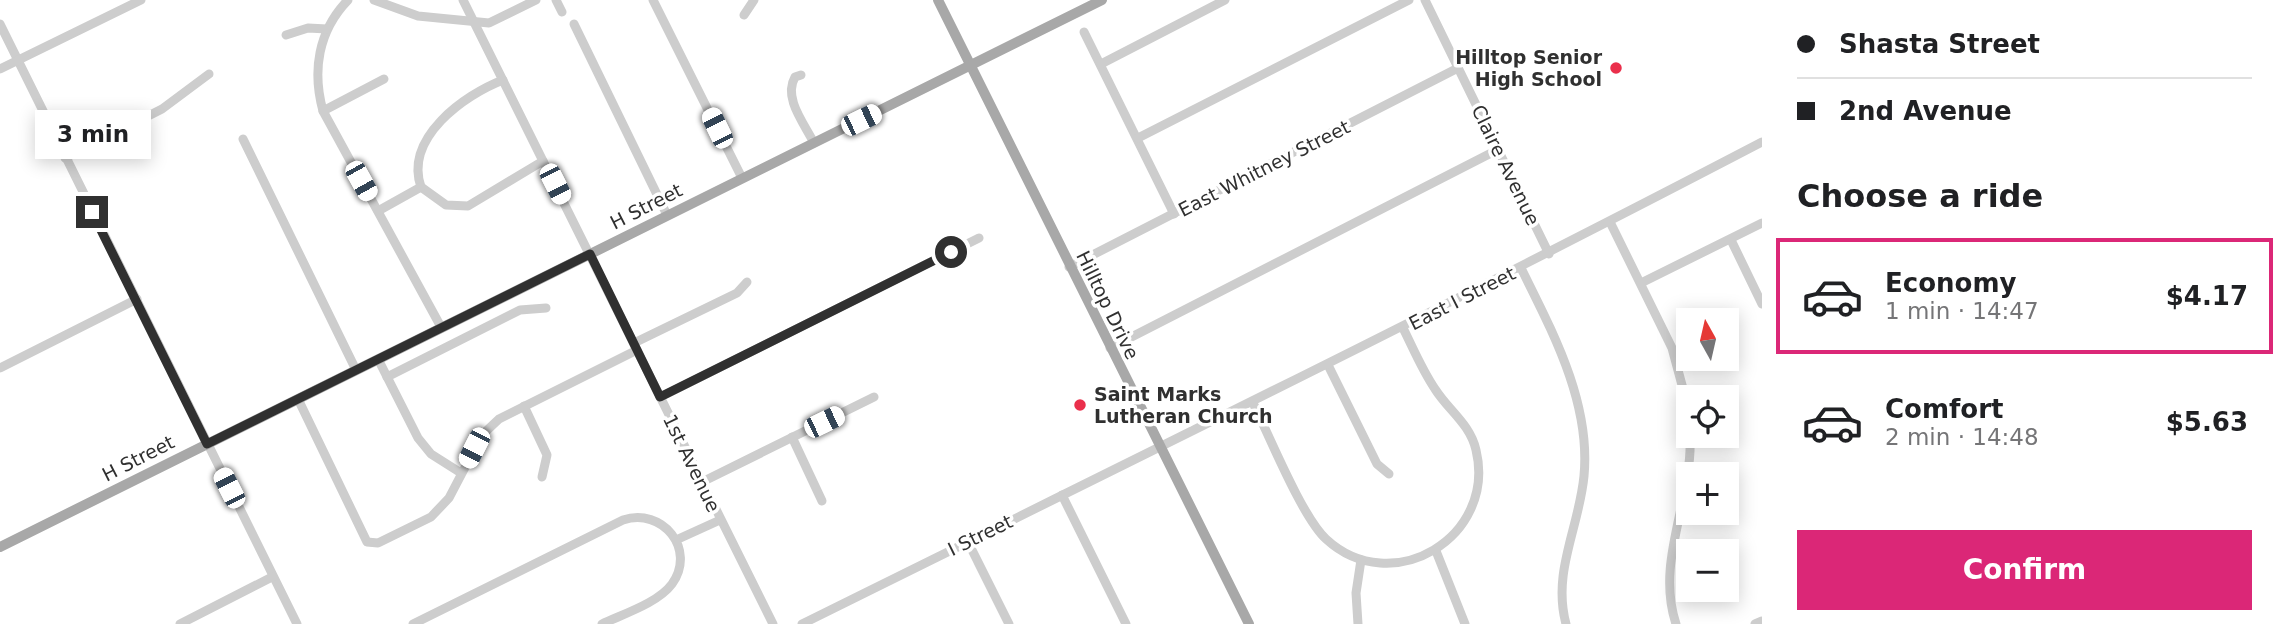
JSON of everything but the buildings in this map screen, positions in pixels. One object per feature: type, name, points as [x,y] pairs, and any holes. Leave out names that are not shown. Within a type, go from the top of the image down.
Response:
[{"type":"main road","name":"Hilltop Drive","points":[[938,0],[1249,624]]},
{"type":"main road","name":"H Street","points":[[0,547],[1102,0]]},
{"type":"street","points":[[0,69],[141,0]]},
{"type":"street","points":[[348,0],[327,29],[318,51],[318,93],[323,111],[441,327]]},
{"type":"street","points":[[374,0],[418,16],[489,23],[536,0]]},
{"type":"street","name":"1st Avenue","points":[[463,0],[773,624]]},
{"type":"street","points":[[556,0],[562,12]]},
{"type":"street","points":[[653,0],[742,178]]},
{"type":"street","points":[[744,15],[754,0]]},
{"type":"street","points":[[1101,64],[1225,0]]},
{"type":"street","points":[[1138,138],[1409,0]]},
{"type":"street","name":"Claire Avenue","points":[[1424,0],[1549,254]]},
{"type":"street","points":[[0,24],[297,624]]},
{"type":"street","points":[[573,24],[667,215]]},
{"type":"street","points":[[286,35],[308,28],[327,29]]},
{"type":"street","points":[[1084,32],[1174,215]]},
{"type":"street","name":"East Whitney Street","points":[[1069,267],[1458,68]]},
{"type":"street","points":[[65,158],[162,109],[209,75]]},
{"type":"street","points":[[801,75],[795,77],[789,88],[814,143]]},
{"type":"street","points":[[323,111],[384,79]]},
{"type":"street","points":[[503,80],[461,104],[426,139],[417,159],[421,187],[441,203],[468,206],[543,161]]},
{"type":"street","points":[[243,138],[356,370]]},
{"type":"street","name":"East I Street","points":[[1160,449],[1549,254],[1762,142]]},
{"type":"street","points":[[1110,348],[1499,149]]},
{"type":"street","points":[[378,211],[421,187]]},
{"type":"street","points":[[1610,222],[1672,348],[1682,385]]},
{"type":"street","points":[[1641,283],[1762,223]]},
{"type":"street","points":[[660,397],[979,238]]},
{"type":"street","points":[[1731,240],[1762,304]]},
{"type":"street","points":[[1521,268],[1565,360],[1584,447],[1580,502],[1561,579],[1566,624]]},
{"type":"street","points":[[298,399],[367,542],[381,541],[431,517],[449,498],[482,435],[499,419],[737,293],[747,282]]},
{"type":"street","points":[[0,368],[137,299]]},
{"type":"street","points":[[387,377],[520,310],[546,308]]},
{"type":"street","points":[[1253,403],[1315,526],[1335,546],[1361,560],[1404,562],[1436,551],[1460,530],[1471,510],[1479,479],[1478,460],[1467,429],[1434,389],[1403,328]]},
{"type":"street","points":[[378,359],[418,438],[430,454],[461,473]]},
{"type":"street","points":[[1328,365],[1377,464],[1389,474]]},
{"type":"street","points":[[702,482],[874,397]]},
{"type":"street","points":[[524,405],[547,454],[542,477]]},
{"type":"street","points":[[792,437],[822,501]]},
{"type":"street","points":[[1676,624],[1668,578],[1687,488],[1689,448]]},
{"type":"street","name":"I Street","points":[[802,624],[1160,449]]},
{"type":"street","points":[[1062,495],[1126,624]]},
{"type":"street","points":[[413,624],[629,518],[641,517],[659,522],[676,540],[680,566],[669,587],[602,624]]},
{"type":"street","points":[[676,540],[720,520]]},
{"type":"street","points":[[968,541],[1009,624]]},
{"type":"street","points":[[1436,551],[1465,624]]},
{"type":"street","points":[[1358,624],[1356,593],[1361,560]]},
{"type":"street","points":[[180,624],[194,621],[272,576]]},
{"type":"street","points":[[1755,624],[1762,621]]},
{"type":"place","name":"Hilltop Senior High School","points":[[1616,68]]},
{"type":"place","name":"Saint Marks Lutheran Church","points":[[1080,405]]},
{"type":"route","points":[[92,212],[207,444],[590,254],[660,397],[951,252]]}]
